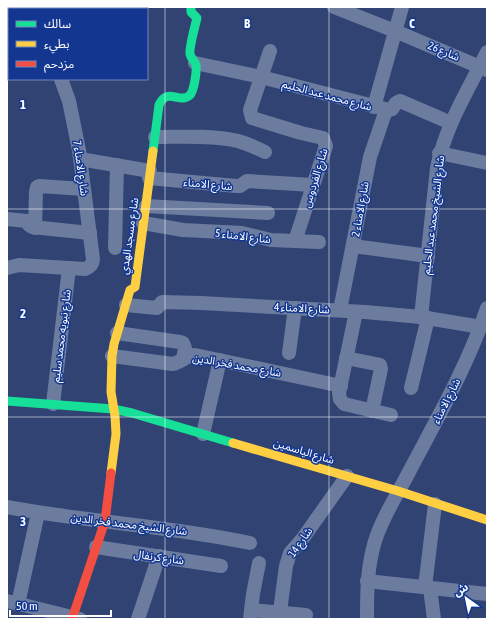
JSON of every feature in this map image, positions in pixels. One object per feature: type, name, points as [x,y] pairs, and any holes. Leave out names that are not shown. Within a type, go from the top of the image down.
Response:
[{"type":"street","name":"شارع مسجد الهدي","points":[[75,618],[104,521],[116,434],[110,383],[112,356],[117,333],[130,290],[135,287],[160,100],[163,97],[168,96],[183,99],[191,96],[193,92],[196,63],[190,54],[196,18],[191,12],[191,7]]},
{"type":"street","name":"شارع 26","points":[[334,7],[395,30],[483,68]]},
{"type":"street","name":"شارع الامناء 2","points":[[340,310],[395,30],[402,7]]},
{"type":"street","name":"شارع الفردوس","points":[[270,51],[250,110],[252,118],[323,138],[326,146],[296,241]]},
{"type":"street","name":"شارع الشيخ محمد عبد الحليم","points":[[411,388],[425,317],[428,256],[436,168],[439,154],[451,123],[483,68],[487,52]]},
{"type":"street","name":"شارع محمد عبد الحليم","points":[[196,63],[380,108],[392,109],[396,102],[400,101],[451,123]]},
{"type":"street","name":"شارع الامناء 7","points":[[61,80],[69,101],[80,150],[93,259],[93,264],[89,268],[69,268]]},
{"type":"street","points":[[155,137],[216,138],[234,140],[250,144],[265,152]]},
{"type":"street","points":[[439,154],[485,159]]},
{"type":"street","name":"شارع الامناء","points":[[80,159],[117,165],[150,175],[236,186],[240,186],[247,181],[313,185]]},
{"type":"street","points":[[115,248],[117,165]]},
{"type":"street","points":[[35,228],[37,187],[84,189]]},
{"type":"street","points":[[146,206],[268,213]]},
{"type":"street","points":[[7,219],[27,220],[30,226],[35,228],[90,233]]},
{"type":"street","name":"شارع الامناء 5","points":[[143,222],[183,230],[242,234],[265,239],[320,242]]},
{"type":"street","points":[[353,246],[428,256]]},
{"type":"street","points":[[7,268],[18,265],[69,268]]},
{"type":"street","name":"شارع نبويه محمد سليم","points":[[53,404],[69,268]]},
{"type":"street","name":"شارع الامناء 4","points":[[126,305],[157,308],[162,302],[340,310],[425,317],[482,333]]},
{"type":"street","points":[[288,353],[295,308]]},
{"type":"street","name":"شارع الامناء","points":[[367,619],[367,581],[377,535],[384,516],[409,472],[482,333],[487,308]]},
{"type":"street","points":[[356,312],[339,393],[340,399],[344,404],[391,415]]},
{"type":"street","points":[[117,333],[183,343],[185,348],[183,359]]},
{"type":"street","name":"شارع محمد فخر الدين","points":[[112,356],[173,364],[195,355],[341,386]]},
{"type":"street","points":[[346,358],[380,366],[381,369],[372,411]]},
{"type":"street","points":[[203,434],[220,360]]},
{"type":"street","name":"شارع الياسمين","points":[[7,401],[113,409],[132,412],[398,491],[487,520]]},
{"type":"street","name":"شارع 14","points":[[279,616],[286,566],[290,553],[303,538],[347,476]]},
{"type":"street","points":[[434,619],[428,587],[435,504]]},
{"type":"street","name":"شارع الشيخ محمد فخر الدين","points":[[7,507],[38,513],[193,532],[250,543]]},
{"type":"street","points":[[38,513],[13,603],[75,618]]},
{"type":"street","name":"شارع كرنفال","points":[[96,548],[221,566]]},
{"type":"street","points":[[138,619],[159,556]]},
{"type":"street","points":[[259,563],[250,614],[279,616],[306,615]]},
{"type":"street","points":[[367,581],[487,594]]},
{"type":"building","points":[[7,7],[37,7],[8,8],[7,70]]},
{"type":"traffic: fast","points":[[153,151],[159,105],[162,100],[170,96],[186,98],[190,95],[194,85],[196,65],[190,51],[197,18],[191,12],[191,7]]},
{"type":"traffic: fast","points":[[7,401],[113,409],[132,413],[233,443]]},
{"type":"traffic: slow","points":[[111,473],[116,434],[111,392],[112,356],[114,344],[130,290],[135,287],[153,151]]},
{"type":"traffic: slow","points":[[233,443],[398,491],[487,520]]},
{"type":"traffic: jam","points":[[72,619],[105,521],[111,473]]}]
